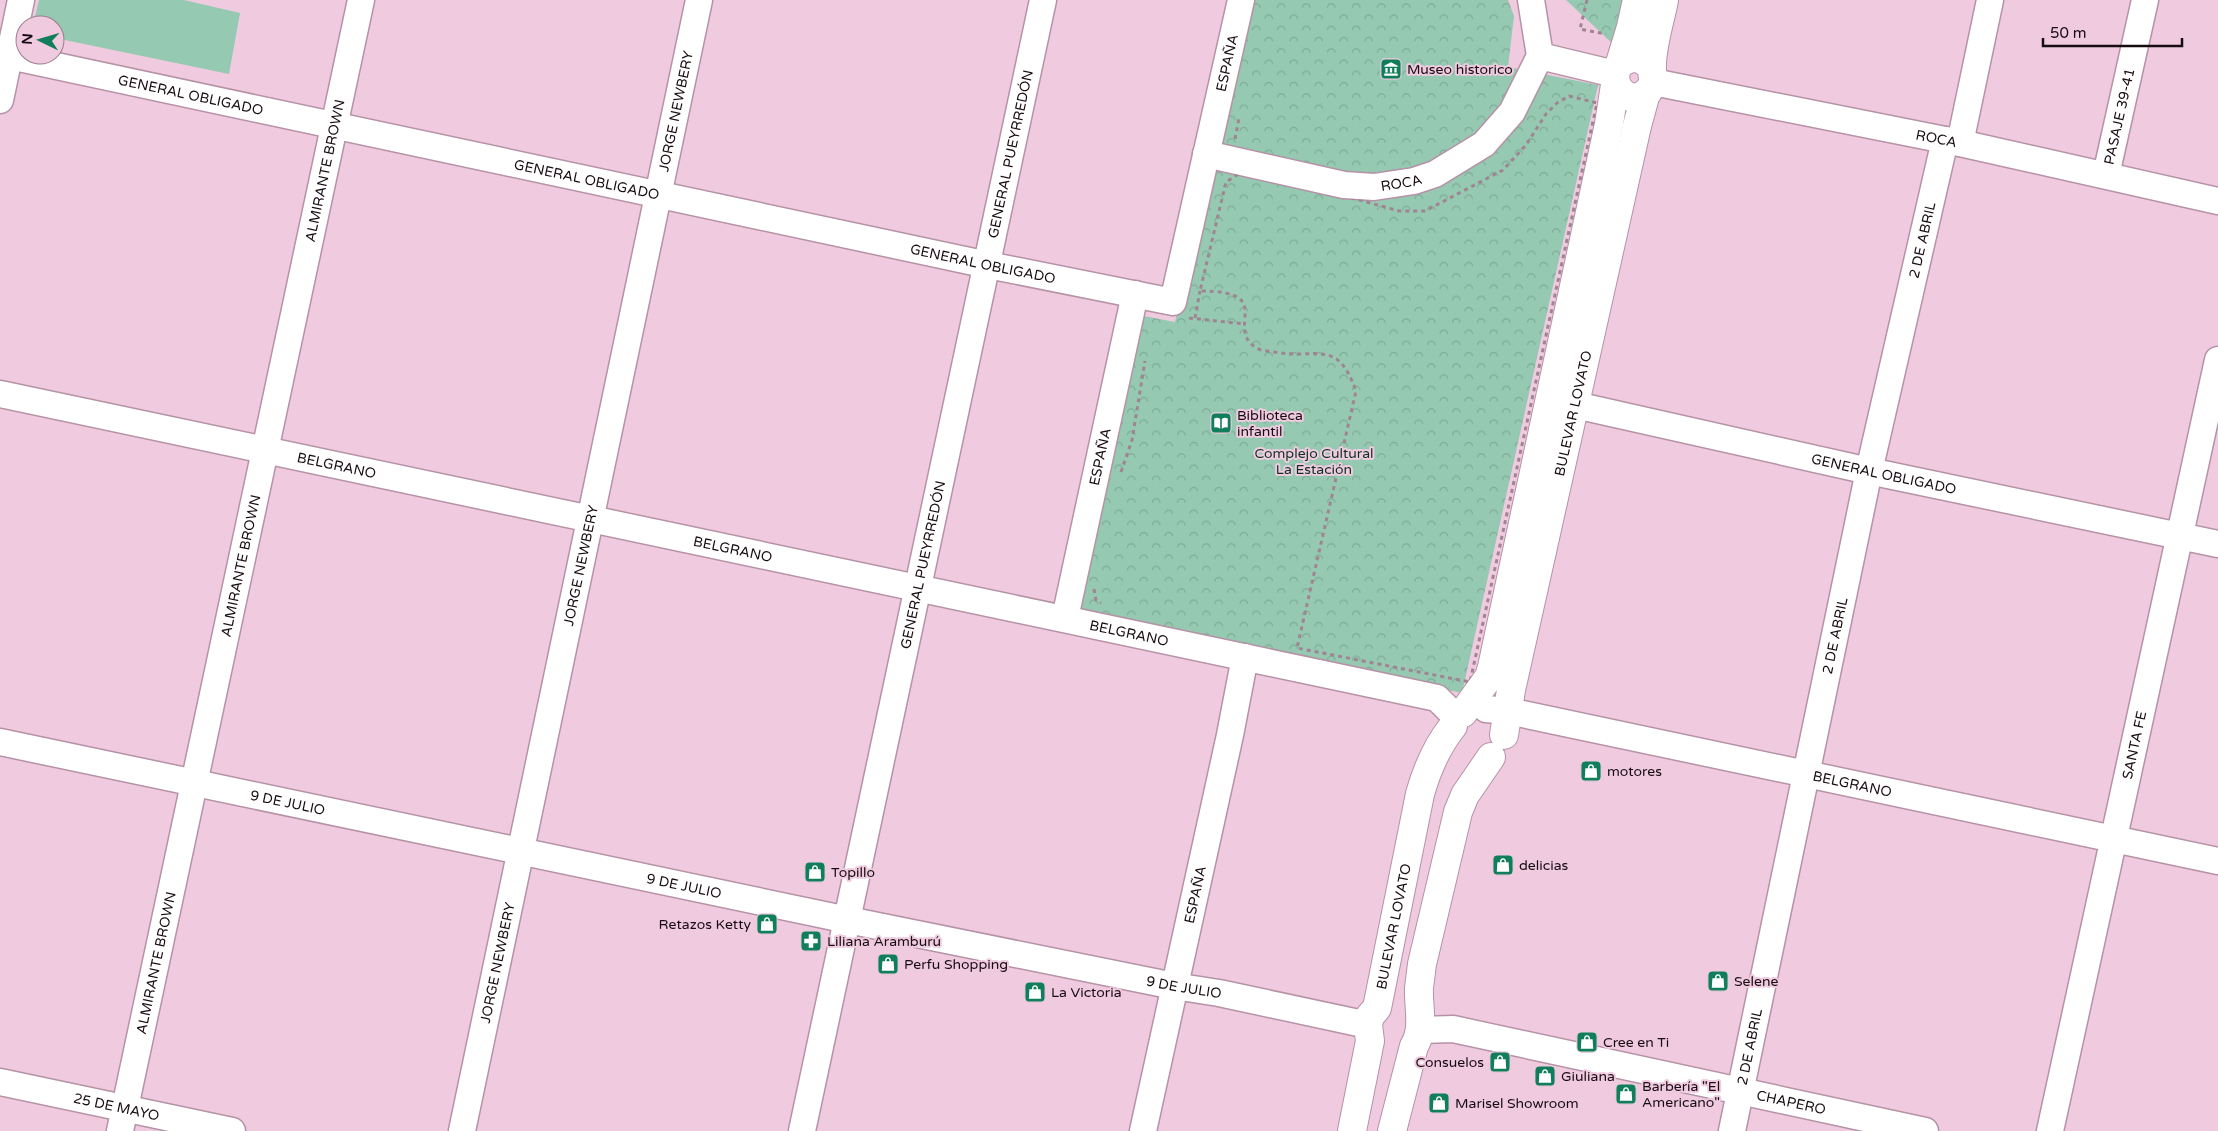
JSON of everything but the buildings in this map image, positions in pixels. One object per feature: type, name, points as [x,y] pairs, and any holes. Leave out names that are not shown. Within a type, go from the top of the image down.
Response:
[{"type":"main road","name":"BULEVAR LOVATO","points":[[1352,1131],[1371,1025],[1420,794],[1437,750],[1480,724],[1563,402],[1617,74],[1637,0]]},
{"type":"main road","name":"BULEVAR LOVATO","points":[[1392,1131],[1418,1033],[1419,988],[1422,964],[1458,812],[1465,795],[1489,677],[1650,81],[1664,0]]},
{"type":"main road","name":"ROCA","points":[[1617,74],[1631,58],[1638,58],[1648,64],[1650,81]]},
{"type":"main road","name":"9 DE JULIO","points":[[1393,1002],[1402,1003],[1416,1013],[1418,1033],[1400,1056],[1391,1056],[1375,1048],[1371,1025],[1393,1002]]},
{"type":"street","points":[[0,100],[5,55],[21,0]]},
{"type":"street","name":"ALMIRANTE BROWN","points":[[122,1120],[361,0]]},
{"type":"street","name":"JORGE NEWBERY","points":[[462,1131],[522,852],[590,518],[660,195],[699,0]]},
{"type":"street","name":"GENERAL PUEYRREDÓN","points":[[802,1131],[1043,0]]},
{"type":"street","name":"ESPAÑA","points":[[1180,310],[1206,154],[1241,0]]},
{"type":"street","points":[[1531,0],[1540,56]]},
{"type":"street","name":"2 DE ABRIL","points":[[1732,1131],[1869,471],[1990,0]]},
{"type":"street","name":"PASAJE 39-41","points":[[2106,175],[2145,0]]},
{"type":"street","name":"GENERAL OBLIGADO","points":[[5,55],[988,265],[1135,294],[1180,310]]},
{"type":"street","name":"ROCA","points":[[1206,154],[1344,185],[1374,187],[1414,181],[1436,174],[1484,144],[1512,112],[1540,56],[1617,74]]},
{"type":"street","name":"ROCA","points":[[1650,81],[1952,142],[2218,201]]},
{"type":"street","name":"ESPAÑA","points":[[1065,618],[1135,294]]},
{"type":"street","name":"SANTA FE","points":[[2050,1131],[2218,360]]},
{"type":"street","name":"BELGRANO","points":[[0,394],[918,586],[1437,698],[1480,724],[1806,775],[2218,861]]},
{"type":"street","name":"GENERAL OBLIGADO","points":[[1563,402],[1869,471],[2218,544]]},
{"type":"street","name":"ESPAÑA","points":[[1143,1131],[1230,735],[1245,657]]},
{"type":"street","name":"9 DE JULIO","points":[[0,742],[848,920],[1371,1025]]},
{"type":"street","name":"CHAPERO","points":[[1418,1033],[1453,1029],[1925,1131]]},
{"type":"street","name":"25 DE MAYO","points":[[0,1082],[122,1120],[232,1131]]},
{"type":"path","points":[[1587,0],[1580,29],[1611,36]]},
{"type":"path","points":[[1195,318],[1226,182],[1232,176],[1240,173],[1279,181],[1399,211],[1425,211],[1503,170],[1515,158],[1546,114],[1557,103],[1569,96],[1597,103],[1470,682],[1292,647]]},
{"type":"path","points":[[1200,291],[1217,291],[1236,295],[1241,299],[1246,306],[1245,324],[1247,336],[1255,347],[1279,353],[1315,353],[1335,357],[1350,373],[1356,391],[1297,648],[1301,648]]},
{"type":"path","points":[[1180,310],[1195,318],[1245,324]]},
{"type":"path","points":[[1118,480],[1132,440],[1146,355]]},
{"type":"path","points":[[1093,584],[1096,600],[1104,606]]},
{"type":"green space","points":[[39,0],[184,0],[240,13],[229,74],[65,40],[65,15],[35,15]]},
{"type":"green space","name":"Complejo Cultural La Estación","points":[[1251,0],[1508,0],[1514,16],[1508,67],[1598,85],[1462,693],[1074,609],[1139,315],[1175,322]]},
{"type":"green space","points":[[1566,0],[1623,0],[1614,45]]},
{"type":"place","name":"Museo historico","points":[[1391,69]]},
{"type":"place","name":"Biblioteca infantil","points":[[1221,423]]},
{"type":"place","name":"motores","points":[[1591,771]]},
{"type":"place","name":"delicias","points":[[1503,865]]},
{"type":"place","name":"Topillo","points":[[815,872]]},
{"type":"place","name":"Retazos Ketty","points":[[767,924]]},
{"type":"place","name":"Liliana Aramburú","points":[[811,941]]},
{"type":"place","name":"Perfu Shopping","points":[[888,964]]},
{"type":"place","name":"Selene","points":[[1718,981]]},
{"type":"place","name":"La Victoria","points":[[1035,992]]},
{"type":"place","name":"Cree en Ti","points":[[1587,1042]]},
{"type":"place","name":"Consuelos","points":[[1500,1062]]},
{"type":"place","name":"Giuliana","points":[[1545,1076]]},
{"type":"place","name":"Barbería \"El Americano\"","points":[[1626,1094]]},
{"type":"place","name":"Marisel Showroom","points":[[1439,1103]]}]
